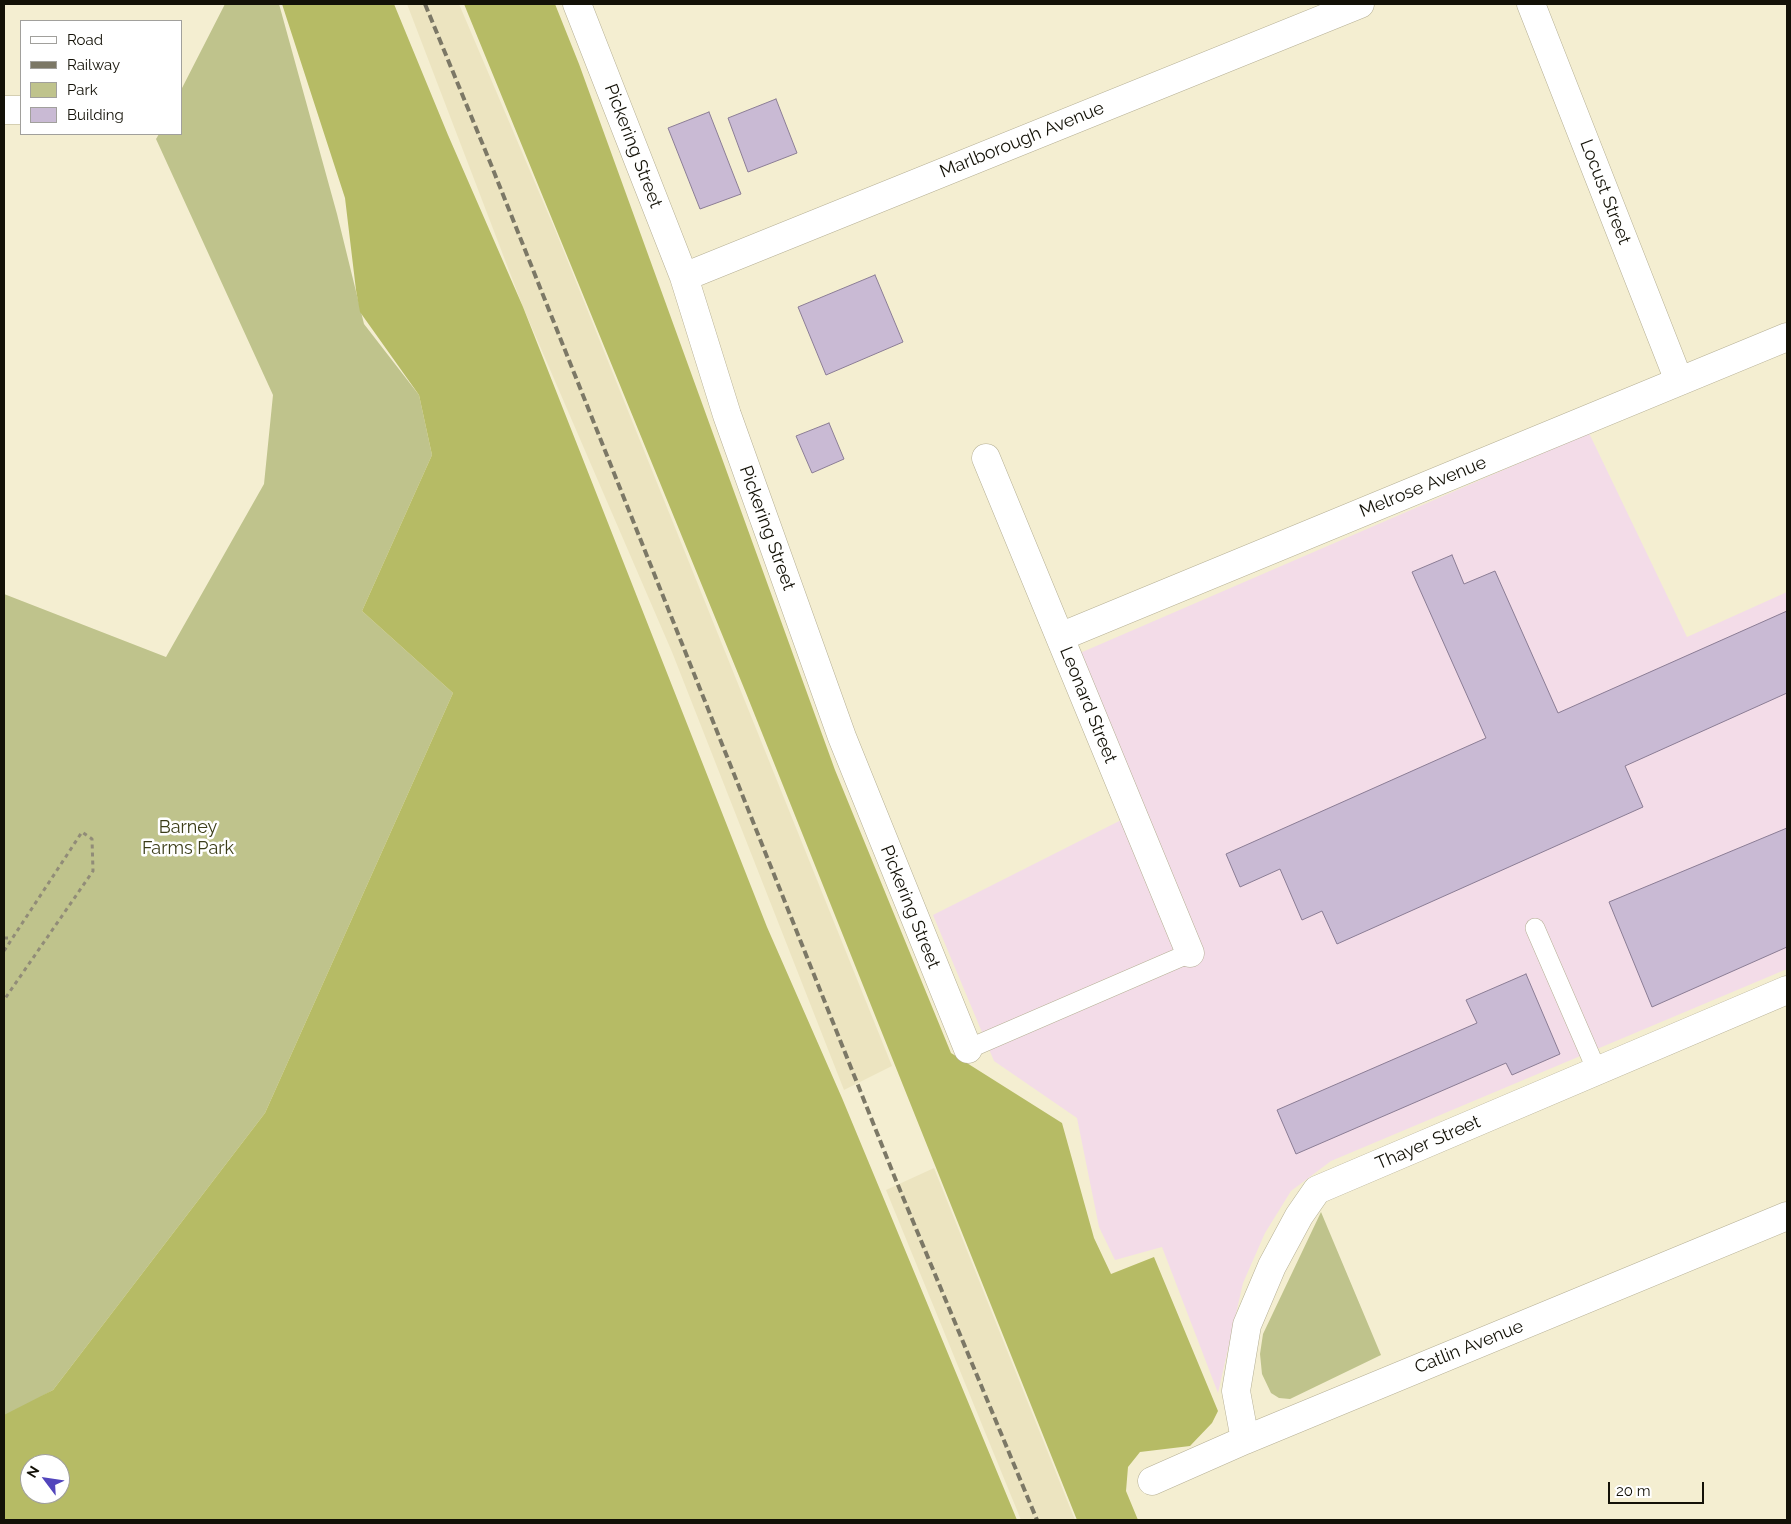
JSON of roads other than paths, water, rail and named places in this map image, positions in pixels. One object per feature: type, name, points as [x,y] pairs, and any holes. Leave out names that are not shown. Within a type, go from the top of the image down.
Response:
[{"type":"street","name":"Pickering Street","points":[[577,4],[684,277],[727,415],[842,737],[968,1049]]},
{"type":"street","name":"Marlborough Avenue","points":[[684,277],[1360,4]]},
{"type":"street","name":"Locust Street","points":[[1531,4],[1679,381]]},
{"type":"street","points":[[4,110],[20,110]]},
{"type":"street","name":"Melrose Avenue","points":[[1060,638],[1787,337]]},
{"type":"street","name":"Leonard Street","points":[[986,458],[1190,953]]},
{"type":"street","name":"Thayer Street","points":[[1245,1440],[1236,1390],[1247,1325],[1272,1266],[1299,1216],[1317,1190],[1787,990]]},
{"type":"street","name":"Catlin Avenue","points":[[1152,1481],[1245,1440],[1787,1216]]},
{"type":"lane","points":[[1535,928],[1598,1071]]},
{"type":"lane","points":[[968,1049],[1190,953]]},
{"type":"railway","points":[[425,4],[490,162],[895,1178],[1037,1520]]},
{"type":"park label","name":"Barney Farms Park","points":[[188,838]]}]
